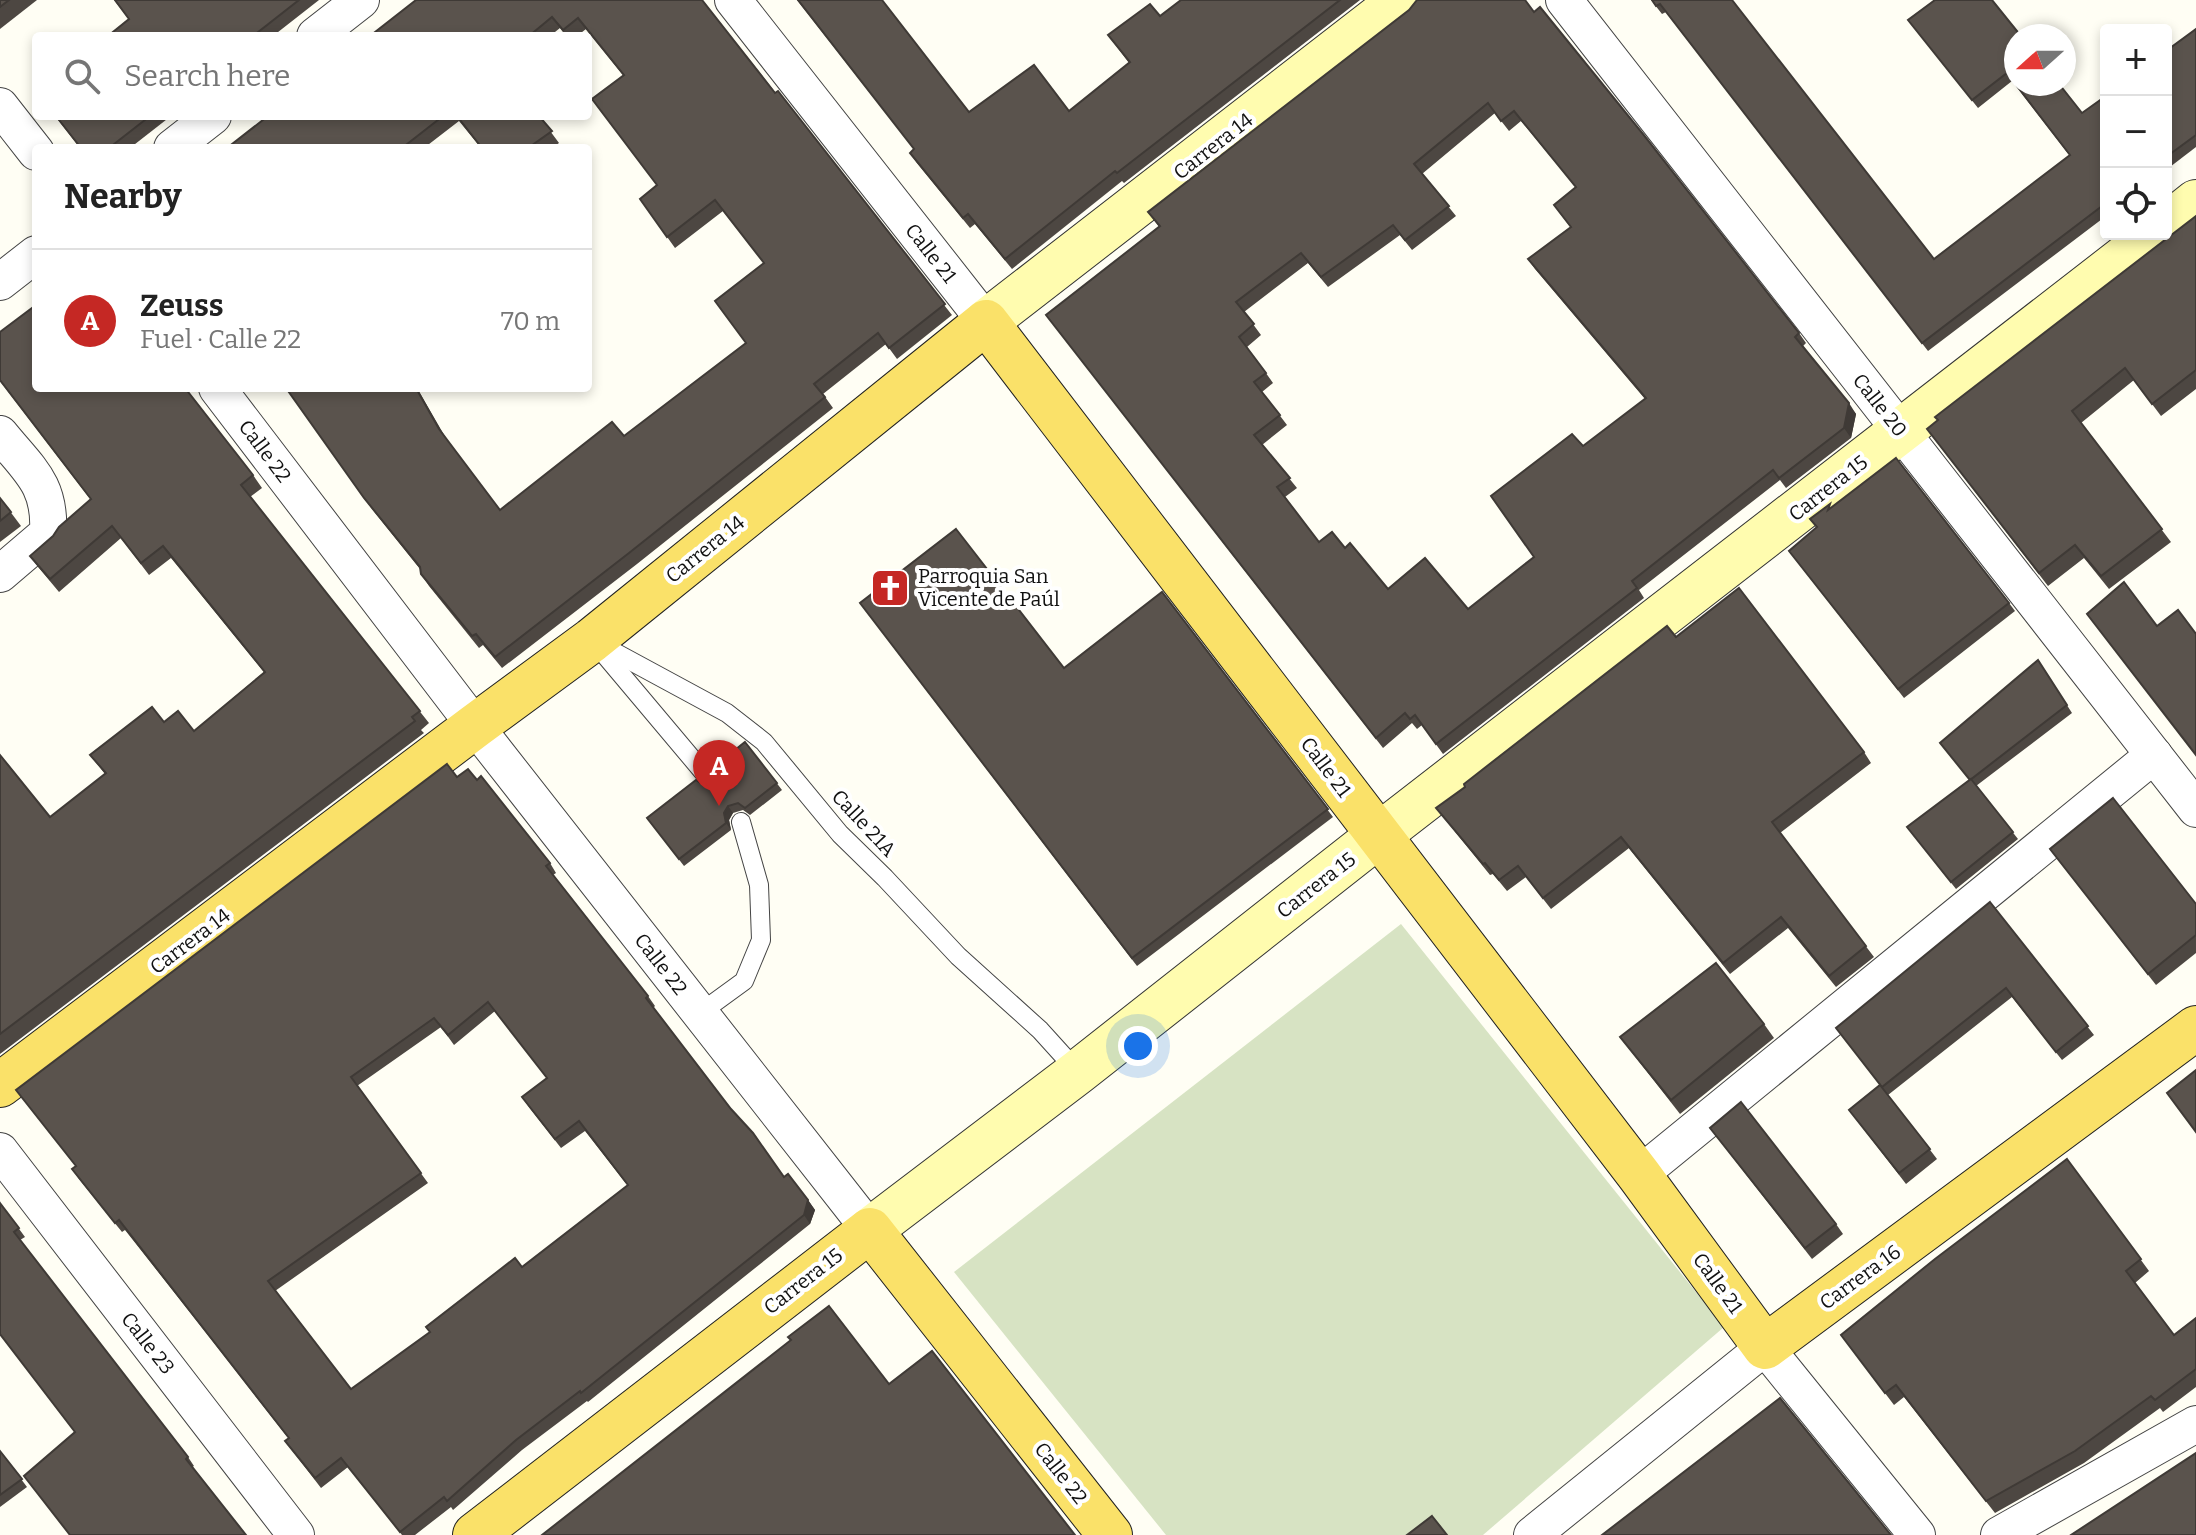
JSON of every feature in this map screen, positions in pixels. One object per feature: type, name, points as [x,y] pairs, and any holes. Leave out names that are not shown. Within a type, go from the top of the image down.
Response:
[{"type":"main road","name":"Carrera 14","points":[[0,1085],[592,640],[986,322],[1401,0]]},
{"type":"main road","points":[[2172,221],[2196,202]]},
{"type":"main road","name":"Carrera 15","points":[[475,1535],[1078,1072],[2147,240]]},
{"type":"main road","name":"Calle 21","points":[[986,322],[1639,1175],[1765,1347]]},
{"type":"main road","name":"Carrera 16","points":[[1765,1347],[2196,1028]]},
{"type":"main road","name":"Calle 22","points":[[870,1230],[1110,1535]]},
{"type":"street","points":[[320,32],[361,0]]},
{"type":"street","name":"Calle 21","points":[[733,0],[986,322]]},
{"type":"street","name":"Calle 20","points":[[1564,0],[2196,809]]},
{"type":"street","points":[[0,106],[32,147]]},
{"type":"street","points":[[177,144],[208,120]]},
{"type":"street","points":[[0,282],[32,257]]},
{"type":"street","name":"Calle 22","points":[[220,392],[475,726],[870,1230]]},
{"type":"street","points":[[0,434],[42,487],[49,512],[48,533],[0,574]]},
{"type":"street","points":[[1639,1175],[2154,755]]},
{"type":"street","name":"Calle 23","points":[[0,1151],[296,1535]]},
{"type":"street","name":"Calle 21","points":[[1765,1347],[1917,1535]]},
{"type":"street","name":"Carrera 16","points":[[1532,1535],[1765,1347]]},
{"type":"street","points":[[1999,1535],[2196,1424]]},
{"type":"lane","points":[[592,640],[710,780]]},
{"type":"lane","name":"Calle 21A","points":[[592,640],[727,713],[764,742],[840,834],[958,956],[1040,1030],[1078,1072]]},
{"type":"lane","points":[[700,1013],[744,981],[761,940],[759,885],[741,822]]},
{"type":"green space","points":[[1401,924],[1724,1327],[1483,1535],[1166,1535],[954,1272]]},
{"type":"building","points":[[115,0],[299,0],[258,32],[113,32],[129,19]]},
{"type":"building","points":[[416,0],[702,0],[775,93],[778,91],[945,304],[889,348],[878,333],[814,384],[825,397],[495,657],[476,634],[472,636],[421,574],[420,567],[364,498],[289,392],[418,392],[439,429],[500,510],[612,422],[624,436],[746,343],[715,301],[764,263],[715,200],[667,237],[640,199],[657,185],[592,99],[624,75],[578,18],[563,30],[552,17],[534,32],[375,32]]},
{"type":"building","points":[[798,0],[882,0],[969,112],[1034,65],[1069,111],[1130,62],[1108,35],[1150,4],[1160,16],[1181,0],[1340,0],[1005,259],[968,214],[963,218],[910,153],[914,149]]},
{"type":"building","points":[[1417,0],[1525,0],[1534,12],[1540,7],[1799,333],[1795,337],[1849,403],[1844,428],[1779,478],[1773,470],[1632,581],[1637,588],[1436,744],[1415,715],[1410,719],[1405,713],[1376,738],[1046,315],[1160,226],[1148,212],[1409,10]],"holes":[[[1488,103],[1501,121],[1514,111],[1576,187],[1554,205],[1571,227],[1528,259],[1646,398],[1583,446],[1572,434],[1491,496],[1534,557],[1468,609],[1425,558],[1388,589],[1350,543],[1345,548],[1332,532],[1319,542],[1277,487],[1290,478],[1254,435],[1280,415],[1254,382],[1266,373],[1239,337],[1254,324],[1236,302],[1301,253],[1321,277],[1393,225],[1405,240],[1449,206],[1414,164]]]},
{"type":"building","points":[[1652,0],[1732,0],[1934,259],[2070,155],[2025,96],[2069,96],[2082,113],[2100,100],[2100,208],[1922,343],[1660,4],[1656,6]]},
{"type":"building","points":[[1935,0],[1992,0],[2011,24],[2004,24],[2004,75],[1972,100],[1908,20]]},
{"type":"building","points":[[2196,29],[2196,135],[2172,153],[2172,96],[2172,47]]},
{"type":"building","points":[[59,120],[145,120],[114,144],[78,144]]},
{"type":"building","points":[[263,120],[438,120],[407,144],[232,144]]},
{"type":"building","points":[[460,120],[542,120],[552,131],[534,144],[479,144]]},
{"type":"building","points":[[2196,216],[2196,370],[2152,404],[2125,368],[2072,411],[2162,529],[2101,576],[2075,545],[2039,573],[1927,429],[1938,420],[1935,417],[2165,240],[2172,240],[2172,234]]},
{"type":"building","points":[[32,308],[32,392],[188,392],[253,475],[241,485],[420,711],[412,717],[415,721],[0,1034],[0,755],[50,817],[106,773],[90,755],[152,707],[164,722],[178,711],[194,731],[265,672],[163,546],[141,563],[112,526],[50,579],[30,556],[91,499],[0,380],[0,332]]},
{"type":"building","points":[[1896,458],[2009,603],[1898,689],[1789,551],[1817,527],[1810,519],[1830,504],[1828,510]]},
{"type":"building","points":[[0,498],[11,512],[0,521]]},
{"type":"building","points":[[956,529],[1064,668],[1162,592],[1328,809],[1132,958],[860,603]]},
{"type":"building","points":[[2124,582],[2157,626],[2178,610],[2196,634],[2196,755],[2087,614]]},
{"type":"building","points":[[1739,588],[1864,752],[1772,822],[1866,946],[1829,976],[1781,917],[1723,963],[1621,837],[1543,898],[1518,866],[1499,880],[1436,808],[1667,626],[1676,637]]},
{"type":"building","points":[[2038,660],[2067,705],[1970,780],[1940,743]]},
{"type":"building","points":[[745,742],[777,783],[745,808],[738,803],[728,806],[724,813],[726,823],[679,859],[647,818],[696,780],[702,784],[712,782],[716,776],[715,766]]},
{"type":"building","points":[[447,764],[457,777],[468,769],[477,780],[481,776],[550,863],[546,866],[648,996],[646,998],[731,1109],[753,1133],[784,1177],[788,1174],[808,1200],[804,1215],[581,1393],[516,1440],[447,1501],[444,1497],[400,1532],[341,1458],[315,1478],[285,1441],[289,1438],[119,1220],[115,1223],[72,1169],[76,1166],[16,1090]],"holes":[[[488,1002],[547,1078],[522,1097],[555,1139],[579,1121],[628,1185],[522,1267],[515,1258],[426,1327],[430,1332],[351,1389],[268,1281],[421,1173],[351,1077],[434,1018],[448,1035]]]},
{"type":"building","points":[[1971,779],[2013,832],[1951,882],[1907,827]]},
{"type":"building","points":[[2113,798],[2196,904],[2196,935],[2148,974],[2050,849]]},
{"type":"building","points":[[1990,902],[2088,1026],[2056,1052],[2006,988],[1882,1087],[1836,1028]]},
{"type":"building","points":[[1716,963],[1764,1024],[1671,1100],[1620,1037]]},
{"type":"building","points":[[2196,1070],[2196,1132],[2167,1093]]},
{"type":"building","points":[[1880,1085],[1930,1149],[1899,1173],[1849,1110]]},
{"type":"building","points":[[1741,1102],[1836,1224],[1805,1248],[1710,1128]]},
{"type":"building","points":[[2067,1159],[2141,1259],[2126,1271],[2174,1335],[2196,1318],[2196,1369],[2155,1400],[2151,1396],[2075,1451],[1986,1501],[1896,1385],[1885,1393],[1841,1335]]},
{"type":"building","points":[[0,1203],[19,1228],[14,1232],[246,1535],[70,1535],[24,1476],[75,1432],[0,1334]]},
{"type":"building","points":[[829,1306],[889,1384],[932,1351],[1075,1535],[542,1535],[791,1340],[788,1337]]},
{"type":"building","points":[[1780,1398],[1891,1535],[1602,1535]]},
{"type":"building","points":[[0,1451],[22,1479],[0,1495]]},
{"type":"building","points":[[2196,1453],[2196,1535],[2071,1535]]},
{"type":"building","points":[[1432,1516],[1447,1535],[1407,1535]]},
{"type":"place","name":"Parroquia San Vicente de Paúl","points":[[890,588]]},
{"type":"place","name":"Zeuss","points":[[719,806]]}]
